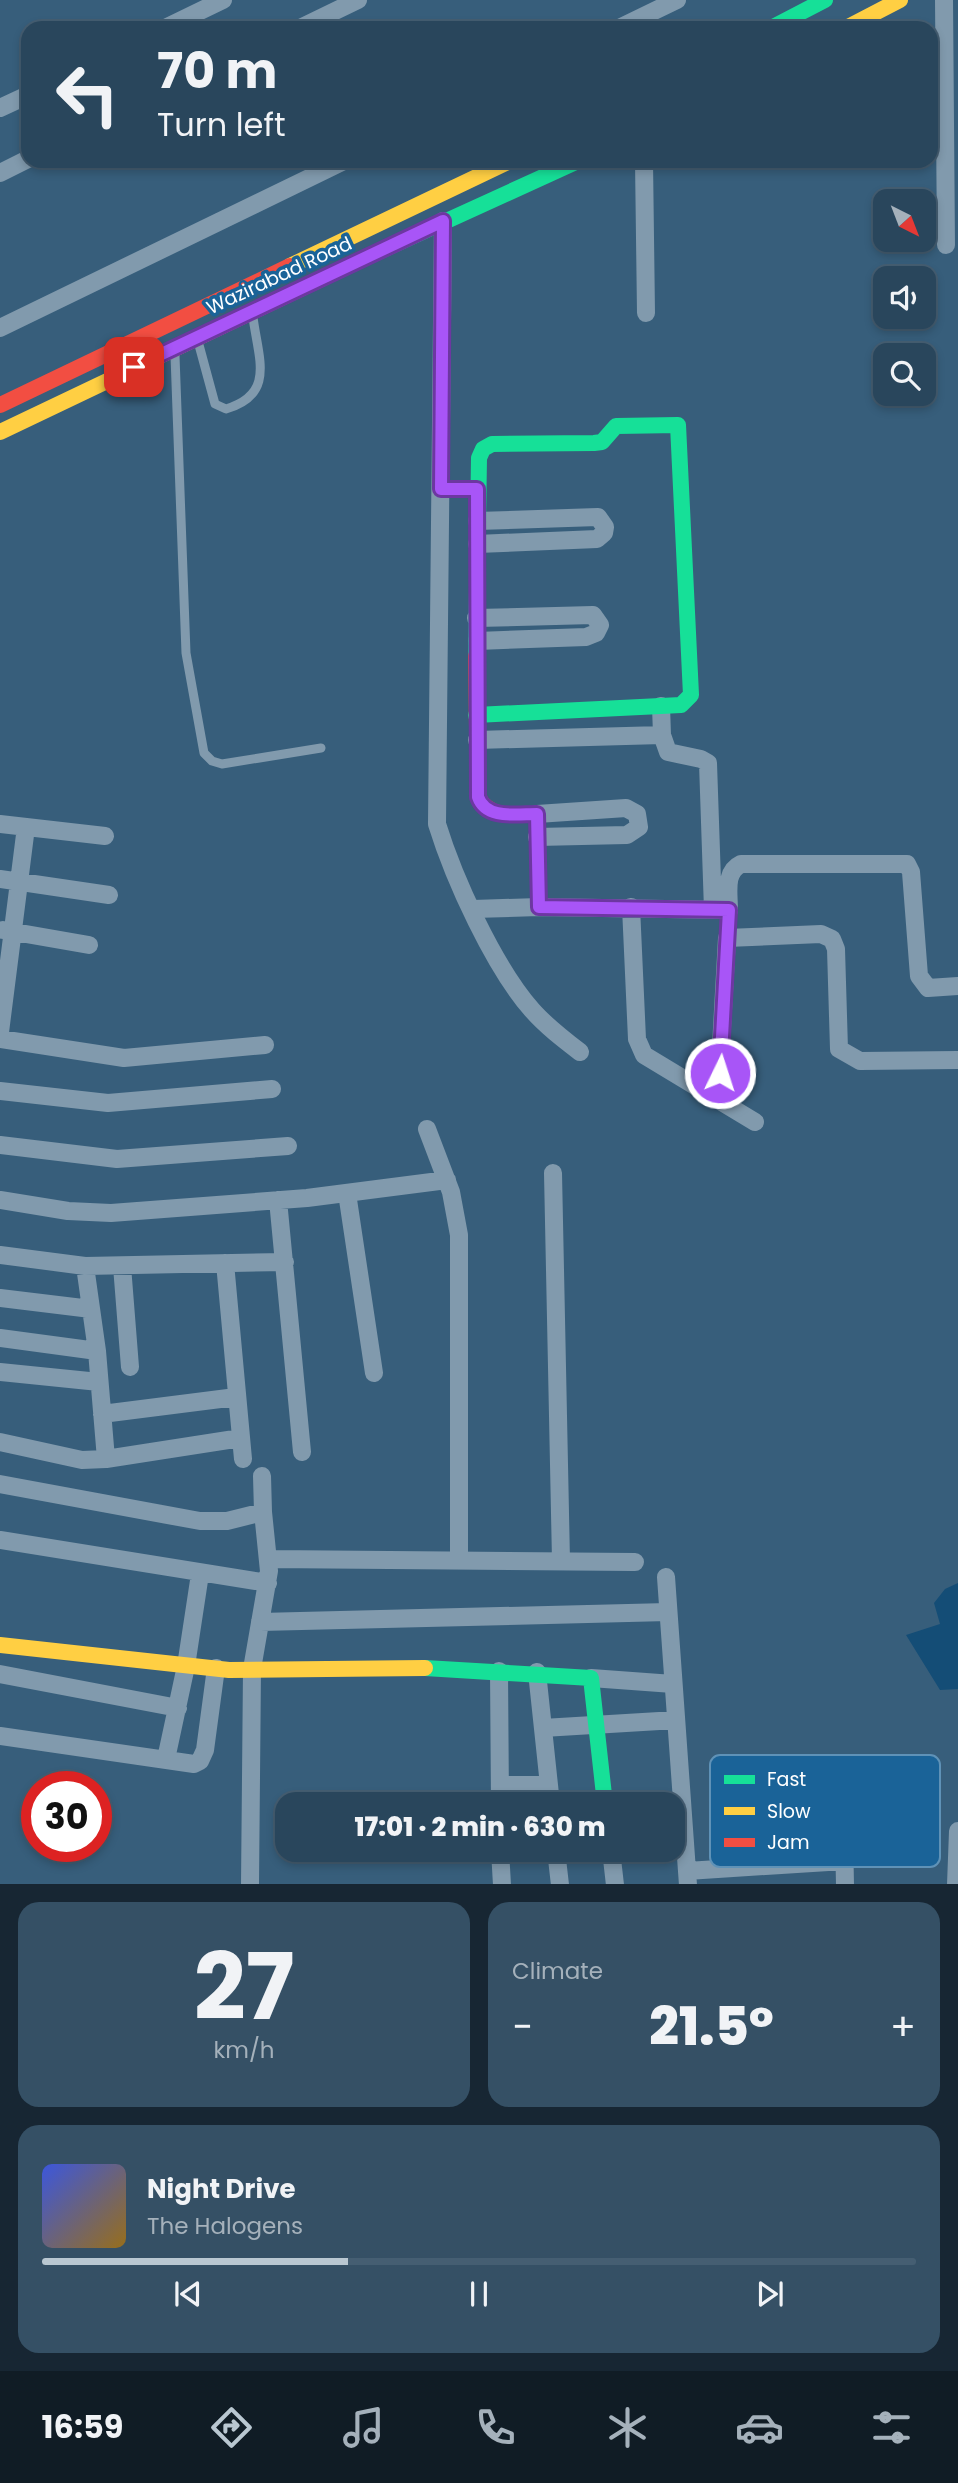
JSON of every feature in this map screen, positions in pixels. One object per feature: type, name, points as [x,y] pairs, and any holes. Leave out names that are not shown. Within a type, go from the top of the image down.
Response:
[{"type":"main road","points":[[860,21],[900,0]]},
{"type":"main road","points":[[784,21],[821,1]]},
{"type":"main road","name":"Wazirabad Road","points":[[0,405],[495,168]]},
{"type":"main road","name":"Wazirabad Road","points":[[0,432],[443,221],[562,168]]},
{"type":"main road","points":[[476,715],[681,705],[691,695],[678,425],[616,426],[602,442],[594,443],[492,444],[483,449],[479,457],[476,618],[476,715],[478,797],[481,806],[490,812],[537,814],[539,907]]},
{"type":"main road","points":[[0,1646],[216,1668],[406,1667],[537,1672],[591,1678],[604,1792]]},
{"type":"street","points":[[180,21],[223,0]]},
{"type":"street","points":[[314,21],[358,0]]},
{"type":"street","points":[[634,21],[677,0]]},
{"type":"street","points":[[944,0],[946,245]]},
{"type":"street","points":[[0,108],[21,98]]},
{"type":"street","points":[[0,173],[21,162]]},
{"type":"street","points":[[0,328],[330,168]]},
{"type":"street","points":[[644,168],[646,313]]},
{"type":"street","points":[[443,221],[438,824],[450,860],[486,939],[530,1008],[580,1052]]},
{"type":"street","points":[[441,489],[477,489]]},
{"type":"street","points":[[477,521],[598,517],[605,527],[604,533],[597,539],[477,544]]},
{"type":"street","points":[[476,618],[593,614],[600,625],[596,633],[586,637],[477,641]]},
{"type":"street","points":[[661,706],[662,734],[668,752],[708,763],[721,910],[727,938],[718,1100]]},
{"type":"street","points":[[477,740],[662,734]]},
{"type":"street","points":[[537,814],[626,808],[637,814],[639,827],[627,835],[537,837]]},
{"type":"street","points":[[0,824],[105,836]]},
{"type":"street","points":[[0,1032],[6,930],[19,881],[26,827]]},
{"type":"street","points":[[721,910],[729,875],[733,868],[741,863],[907,864],[911,872],[919,976],[928,988],[958,986]]},
{"type":"street","points":[[0,879],[109,895]]},
{"type":"street","points":[[473,909],[631,907],[721,910]]},
{"type":"street","points":[[631,907],[638,1039],[644,1055],[755,1122]]},
{"type":"street","points":[[6,930],[89,945]]},
{"type":"street","points":[[727,938],[821,934],[832,939],[836,949],[839,1049],[860,1060],[958,1060]]},
{"type":"street","points":[[0,1039],[124,1058],[265,1045]]},
{"type":"street","points":[[0,1091],[108,1103],[272,1088]]},
{"type":"street","points":[[427,1129],[447,1180],[459,1234],[459,1560]]},
{"type":"street","points":[[0,1144],[117,1159],[288,1146]]},
{"type":"street","points":[[553,1172],[561,1561]]},
{"type":"street","points":[[0,1200],[93,1213],[278,1200],[447,1180]]},
{"type":"street","points":[[347,1193],[374,1373]]},
{"type":"street","points":[[278,1200],[302,1452]]},
{"type":"street","points":[[0,1255],[85,1266],[285,1262]]},
{"type":"street","points":[[225,1263],[243,1459]]},
{"type":"street","points":[[85,1266],[97,1351],[106,1459]]},
{"type":"street","points":[[122,1266],[130,1367]]},
{"type":"street","points":[[0,1298],[91,1309]]},
{"type":"street","points":[[0,1338],[97,1351]]},
{"type":"street","points":[[0,1372],[99,1382]]},
{"type":"street","points":[[102,1414],[236,1397]]},
{"type":"street","points":[[0,1442],[70,1458],[106,1459],[241,1438]]},
{"type":"street","points":[[250,1884],[252,1669],[268,1583],[269,1559],[262,1512],[262,1476]]},
{"type":"street","points":[[0,1484],[207,1522],[227,1521],[262,1512]]},
{"type":"street","points":[[0,1540],[268,1583]]},
{"type":"street","points":[[269,1559],[635,1562]]},
{"type":"street","points":[[166,1759],[187,1665],[201,1574]]},
{"type":"street","points":[[666,1577],[687,1878],[789,1867]]},
{"type":"street","points":[[260,1622],[668,1612]]},
{"type":"street","points":[[0,1736],[194,1764],[203,1757],[216,1668]]},
{"type":"street","points":[[499,1671],[500,1792]]},
{"type":"street","points":[[537,1672],[550,1792]]},
{"type":"street","points":[[0,1674],[178,1708]]},
{"type":"street","points":[[591,1678],[673,1684]]},
{"type":"street","points":[[543,1728],[676,1720]]},
{"type":"street","points":[[500,1785],[549,1785]]},
{"type":"street","points":[[956,1884],[958,1831]]},
{"type":"street","points":[[501,1862],[502,1884]]},
{"type":"street","points":[[557,1862],[560,1884]]},
{"type":"street","points":[[612,1862],[615,1884]]},
{"type":"lane","points":[[189,313],[212,398],[220,408],[236,406],[250,399],[259,385],[252,311]]},
{"type":"lane","points":[[175,348],[186,653],[204,753],[212,761],[222,764],[321,748]]},
{"type":"water","points":[[958,1583],[958,1689],[940,1690],[906,1635],[940,1624],[934,1603],[945,1589]]},
{"type":"traffic: fast","points":[[784,21],[825,0]]},
{"type":"traffic: fast","points":[[363,259],[563,168]]},
{"type":"traffic: fast","points":[[476,656],[479,458],[483,449],[492,444],[594,443],[602,442],[616,426],[678,425],[691,695],[681,705],[476,715]]},
{"type":"traffic: fast","points":[[425,1668],[591,1678],[604,1792]]},
{"type":"traffic: slow","points":[[860,21],[900,0]]},
{"type":"traffic: slow","points":[[290,266],[495,168]]},
{"type":"traffic: slow","points":[[0,432],[363,259]]},
{"type":"traffic: slow","points":[[0,1645],[229,1670],[425,1668]]},
{"type":"traffic: jam","points":[[0,405],[290,266]]},
{"type":"traffic: jam","points":[[476,656],[478,797],[483,804],[496,812],[512,815],[537,814],[539,907]]},
{"type":"route","points":[[134,367],[443,221],[441,489],[477,489],[478,797],[481,806],[490,812],[537,814],[539,907],[729,910],[720,1073]]}]
